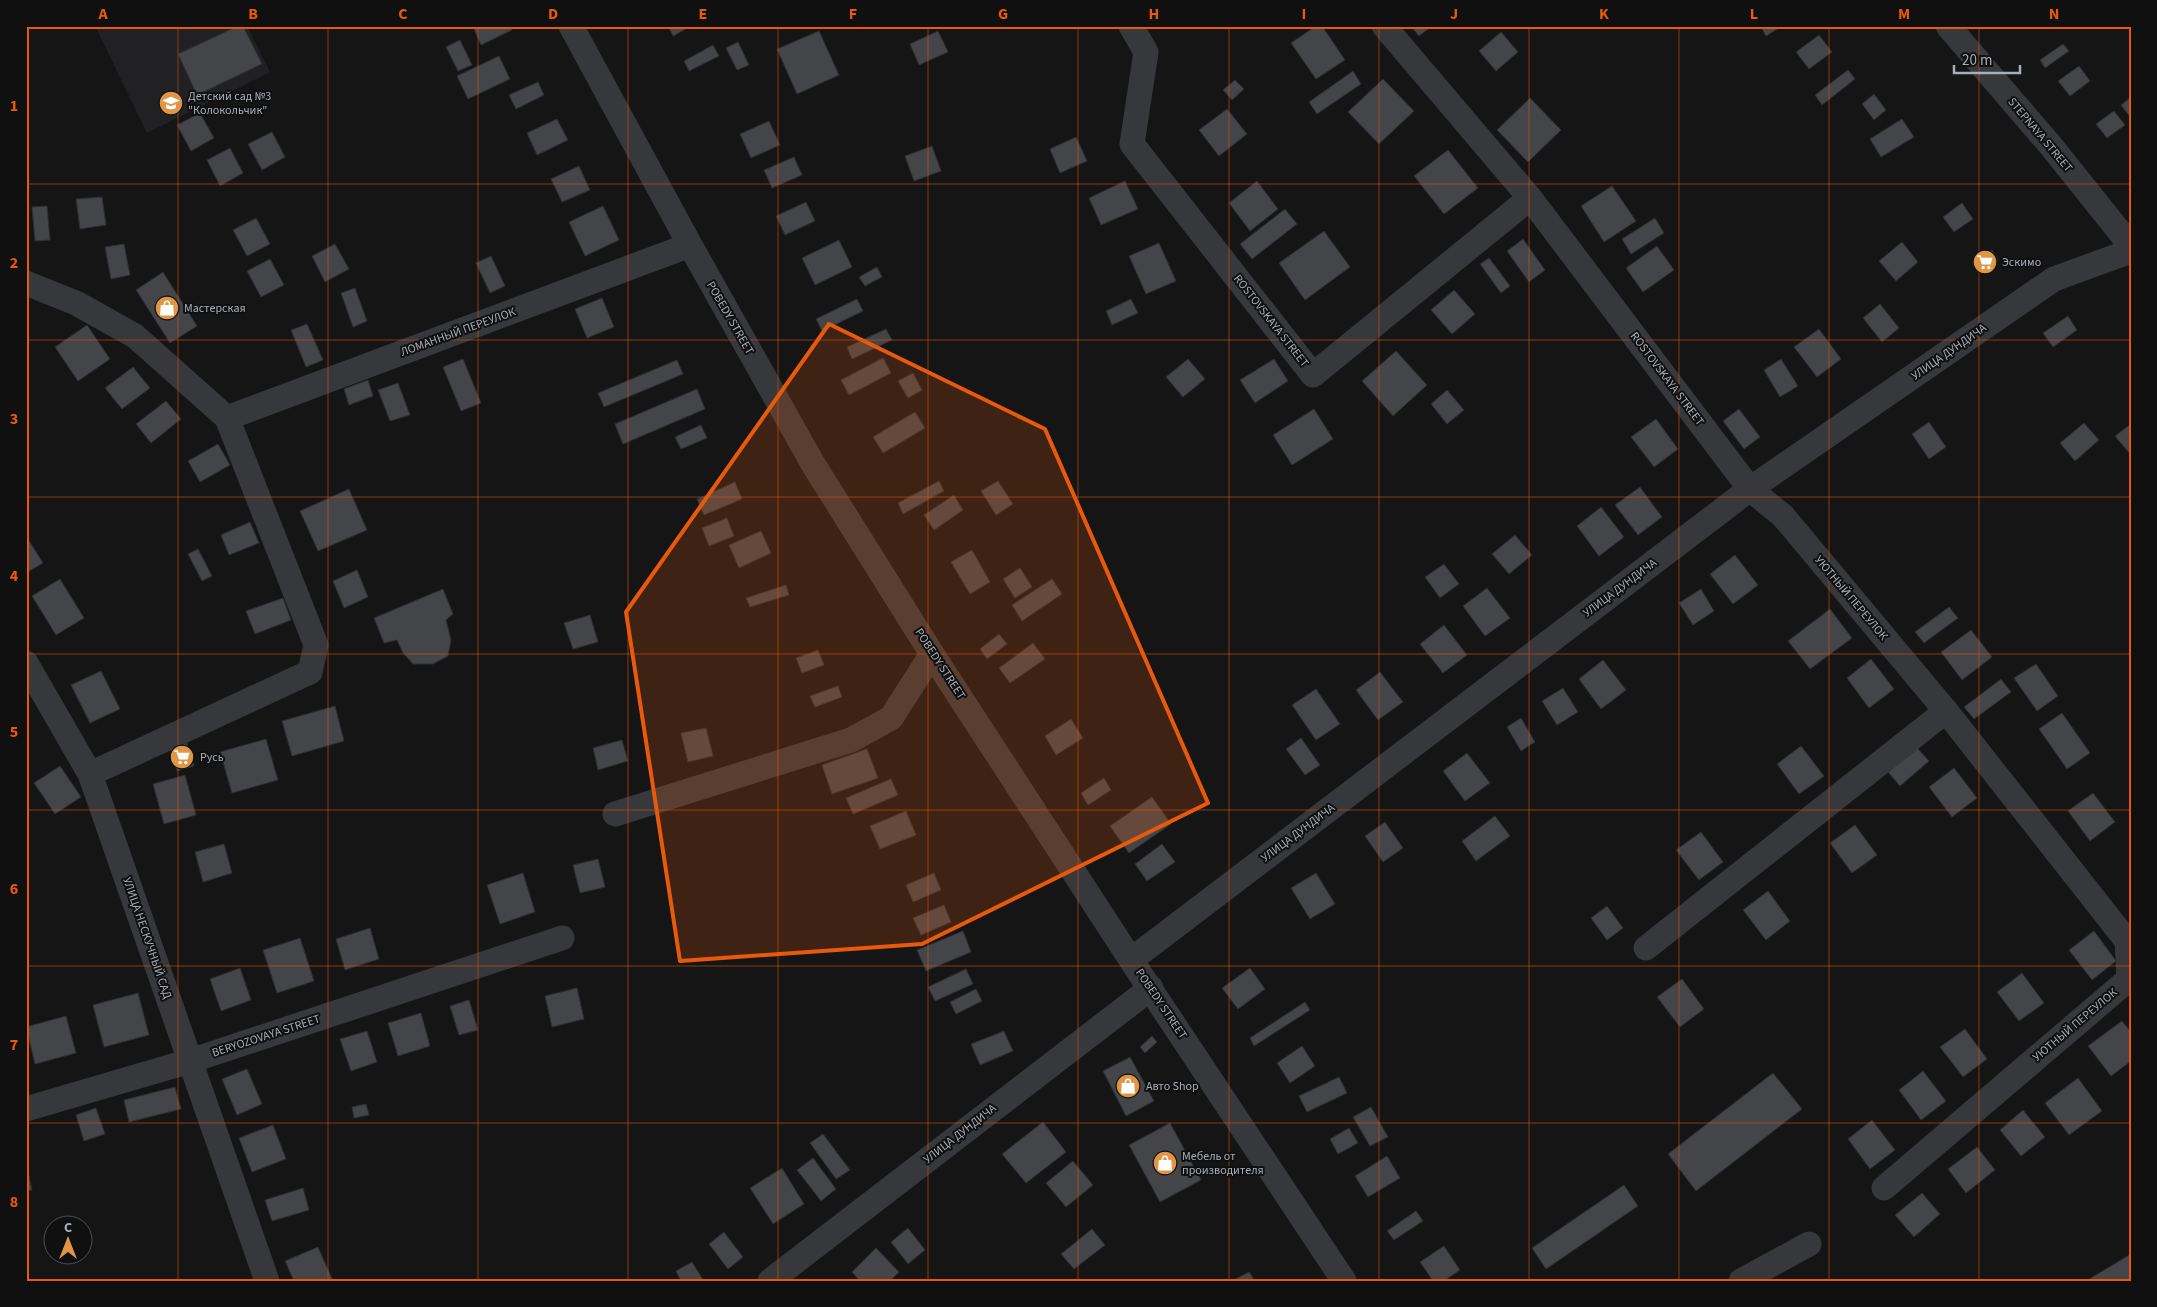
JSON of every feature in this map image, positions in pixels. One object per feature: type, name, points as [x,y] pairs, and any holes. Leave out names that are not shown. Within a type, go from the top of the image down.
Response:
[{"type":"street","name":"POBEDY STREET","points":[[571,26],[690,246],[813,464],[932,654],[1131,960],[1344,1281]]},
{"type":"street","name":"ROSTOVSKAYA STREET","points":[[1131,26],[1146,52],[1132,144],[1313,375],[1530,198]]},
{"type":"street","name":"ROSTOVSKAYA STREET","points":[[1384,26],[1530,198],[1750,489]]},
{"type":"street","name":"STEPNAYA STREET","points":[[1948,26],[2051,146],[2131,246]]},
{"type":"street","name":"ЛОМАННЫЙ ПЕРЕУЛОК","points":[[227,418],[690,246]]},
{"type":"street","name":"УЛИЦА ДУНДИЧА","points":[[1131,960],[1750,489],[2054,279],[2131,251]]},
{"type":"street","points":[[26,282],[76,303],[135,336],[227,418],[316,645],[310,672],[90,774]]},
{"type":"street","name":"УЮТНЫЙ ПЕРЕУЛОК","points":[[1750,489],[1783,516],[1946,712],[2127,941],[2129,980],[1884,1188]]},
{"type":"street","points":[[615,814],[851,740],[891,718],[932,654]]},
{"type":"street","name":"УЛИЦА НЕСКУЧНЫЙ САД","points":[[26,663],[90,774],[190,1060]]},
{"type":"street","points":[[1646,948],[1946,712]]},
{"type":"street","name":"BERYOZOVAYA STREET","points":[[190,1060],[562,938]]},
{"type":"street","name":"УЛИЦА ДУНДИЧА","points":[[770,1281],[1151,988]]},
{"type":"street","points":[[26,1109],[190,1060],[267,1281]]},
{"type":"street","points":[[1741,1281],[1808,1244]]},
{"type":"highlighted area","points":[[829,324],[1045,429],[1208,803],[922,944],[680,961],[626,612]]},
{"type":"shaded area","name":"Детский сад №3 \"Колокольчик\"","points":[[95,26],[247,26],[270,72],[147,133]]},
{"type":"building","points":[[238,26],[243,26],[262,64],[197,95],[178,54]]},
{"type":"building","points":[[510,26],[512,30],[481,45],[473,27]]},
{"type":"building","points":[[668,26],[691,26],[673,36]]},
{"type":"building","points":[[1316,26],[1322,26],[1345,60],[1316,79],[1291,43]]},
{"type":"building","points":[[1411,26],[1432,26],[1419,36]]},
{"type":"building","points":[[1766,26],[1782,26],[1766,36],[1762,29]]},
{"type":"building","points":[[819,31],[839,75],[797,94],[777,49]]},
{"type":"building","points":[[938,31],[948,52],[919,65],[910,44]]},
{"type":"building","points":[[1501,32],[1518,52],[1496,71],[1479,51]]},
{"type":"building","points":[[1819,35],[1832,52],[1809,69],[1796,52]]},
{"type":"building","points":[[460,40],[472,65],[458,71],[446,47]]},
{"type":"building","points":[[738,42],[749,65],[737,70],[726,48]]},
{"type":"building","points":[[2063,44],[2069,51],[2045,68],[2040,60]]},
{"type":"building","points":[[713,45],[719,56],[689,71],[684,61]]},
{"type":"building","points":[[499,56],[510,79],[468,99],[457,76]]},
{"type":"building","points":[[2079,66],[2090,81],[2070,96],[2058,81]]},
{"type":"building","points":[[1848,70],[1855,79],[1822,105],[1815,95]]},
{"type":"building","points":[[1353,71],[1361,84],[1317,114],[1309,102]]},
{"type":"building","points":[[1383,79],[1414,111],[1379,144],[1348,112]]},
{"type":"building","points":[[1235,80],[1244,89],[1232,100],[1223,90]]},
{"type":"building","points":[[538,82],[544,95],[516,109],[509,95]]},
{"type":"building","points":[[1874,94],[1886,110],[1874,120],[1862,104]]},
{"type":"building","points":[[2131,97],[2131,118],[2121,105]]},
{"type":"building","points":[[1530,98],[1561,130],[1528,162],[1497,130]]},
{"type":"building","points":[[1227,109],[1247,134],[1219,156],[1199,130]]},
{"type":"building","points":[[2114,111],[2125,125],[2107,138],[2096,124]]},
{"type":"building","points":[[200,113],[214,138],[191,151],[177,125]]},
{"type":"building","points":[[557,119],[568,140],[537,155],[527,133]]},
{"type":"building","points":[[1902,119],[1914,137],[1881,157],[1870,139]]},
{"type":"building","points":[[769,121],[780,145],[751,158],[740,134]]},
{"type":"building","points":[[272,132],[285,157],[262,170],[248,144]]},
{"type":"building","points":[[1076,137],[1087,161],[1060,173],[1050,149]]},
{"type":"building","points":[[932,146],[941,171],[914,181],[905,156]]},
{"type":"building","points":[[230,148],[243,173],[220,186],[207,160]]},
{"type":"building","points":[[1448,150],[1478,188],[1444,214],[1414,176]]},
{"type":"building","points":[[794,157],[802,175],[772,188],[764,170]]},
{"type":"building","points":[[579,166],[590,190],[562,202],[551,179]]},
{"type":"building","points":[[1125,181],[1138,209],[1101,225],[1089,198]]},
{"type":"building","points":[[1257,181],[1278,209],[1250,231],[1229,203]]},
{"type":"building","points":[[1612,186],[1636,221],[1604,242],[1581,206]]},
{"type":"building","points":[[102,197],[106,225],[80,229],[76,199]]},
{"type":"building","points":[[806,202],[815,221],[785,235],[776,216]]},
{"type":"building","points":[[1962,203],[1973,219],[1954,232],[1943,217]]},
{"type":"building","points":[[47,206],[50,240],[35,241],[32,207]]},
{"type":"building","points":[[603,206],[619,240],[585,256],[569,222]]},
{"type":"building","points":[[1285,209],[1297,224],[1252,259],[1240,244]]},
{"type":"building","points":[[256,218],[270,244],[247,256],[233,230]]},
{"type":"building","points":[[1655,218],[1664,233],[1631,254],[1622,239]]},
{"type":"building","points":[[1324,231],[1350,267],[1305,300],[1279,263]]},
{"type":"building","points":[[1523,239],[1545,270],[1529,282],[1507,251]]},
{"type":"building","points":[[839,240],[852,267],[815,285],[802,258]]},
{"type":"building","points":[[1902,242],[1918,262],[1896,281],[1879,261]]},
{"type":"building","points":[[1159,243],[1176,281],[1146,294],[1129,256]]},
{"type":"building","points":[[124,244],[130,275],[111,279],[105,247]]},
{"type":"building","points":[[335,244],[349,269],[325,282],[312,256]]},
{"type":"building","points":[[1657,246],[1674,270],[1643,292],[1626,268]]},
{"type":"building","name":"Эскимо","points":[[1992,250],[1998,260],[1979,273],[1972,263]]},
{"type":"building","points":[[491,256],[505,286],[490,293],[476,263]]},
{"type":"building","points":[[1489,258],[1510,286],[1501,293],[1480,264]]},
{"type":"building","points":[[270,259],[284,285],[261,297],[247,271]]},
{"type":"building","points":[[877,267],[882,277],[865,286],[859,277]]},
{"type":"building","name":"Мастерская","points":[[163,272],[197,326],[170,343],[136,290]]},
{"type":"building","points":[[355,288],[367,321],[353,327],[341,293]]},
{"type":"building","points":[[1454,290],[1475,314],[1452,334],[1431,310]]},
{"type":"building","points":[[602,298],[614,327],[587,338],[575,309]]},
{"type":"building","points":[[857,299],[863,311],[822,331],[816,319]]},
{"type":"building","points":[[1131,299],[1138,313],[1112,325],[1106,311]]},
{"type":"building","points":[[1880,304],[1899,328],[1882,342],[1863,318]]},
{"type":"building","points":[[2068,316],[2077,330],[2053,347],[2043,333]]},
{"type":"building","points":[[307,324],[323,360],[306,367],[291,330]]},
{"type":"building","points":[[87,325],[110,359],[78,381],[55,347]]},
{"type":"building","points":[[886,329],[892,340],[852,359],[847,347]]},
{"type":"building","points":[[1819,329],[1841,359],[1817,377],[1794,347]]},
{"type":"building","points":[[1396,351],[1427,385],[1393,416],[1362,381]]},
{"type":"building","points":[[883,358],[891,373],[849,395],[841,380]]},
{"type":"building","points":[[463,359],[481,403],[461,411],[443,367]]},
{"type":"building","points":[[1188,359],[1205,379],[1183,397],[1166,377]]},
{"type":"building","points":[[1274,359],[1288,381],[1255,403],[1240,380]]},
{"type":"building","points":[[1781,359],[1798,386],[1780,397],[1764,370]]},
{"type":"building","points":[[677,360],[683,374],[604,407],[598,393]]},
{"type":"building","points":[[133,367],[150,388],[122,409],[105,388]]},
{"type":"building","points":[[913,373],[922,390],[908,398],[898,381]]},
{"type":"building","points":[[368,380],[373,396],[349,405],[344,389]]},
{"type":"building","points":[[398,383],[410,415],[390,421],[378,390]]},
{"type":"building","points":[[697,389],[705,409],[623,444],[615,424]]},
{"type":"building","points":[[1447,390],[1464,410],[1447,424],[1431,404]]},
{"type":"building","points":[[166,401],[181,419],[151,443],[136,424]]},
{"type":"building","points":[[1314,409],[1333,439],[1292,465],[1273,435]]},
{"type":"building","points":[[1739,409],[1760,437],[1744,449],[1723,421]]},
{"type":"building","points":[[915,412],[925,428],[883,453],[873,437]]},
{"type":"building","points":[[1656,419],[1678,449],[1654,467],[1631,437]]},
{"type":"building","points":[[1929,422],[1946,447],[1929,459],[1912,434]]},
{"type":"building","points":[[2084,423],[2099,440],[2075,461],[2060,443]]},
{"type":"building","points":[[2131,424],[2131,455],[2115,436]]},
{"type":"building","points":[[701,425],[707,438],[681,449],[675,437]]},
{"type":"building","points":[[218,444],[230,465],[200,482],[188,461]]},
{"type":"building","points":[[939,481],[944,491],[903,514],[898,503]]},
{"type":"building","points":[[998,481],[1013,504],[996,515],[981,491]]},
{"type":"building","points":[[735,482],[742,499],[704,515],[697,499]]},
{"type":"building","points":[[1640,487],[1662,517],[1638,535],[1615,505]]},
{"type":"building","points":[[349,489],[367,530],[318,551],[300,511]]},
{"type":"building","points":[[954,495],[963,510],[934,530],[924,515]]},
{"type":"building","points":[[1601,507],[1624,537],[1599,556],[1577,526]]},
{"type":"building","points":[[727,518],[734,536],[709,546],[702,528]]},
{"type":"building","points":[[250,522],[259,543],[229,555],[221,535]]},
{"type":"building","points":[[761,531],[771,553],[739,568],[729,545]]},
{"type":"building","points":[[1515,535],[1532,555],[1509,574],[1492,554]]},
{"type":"building","points":[[28,539],[43,563],[26,573],[26,541]]},
{"type":"building","points":[[198,549],[212,576],[202,581],[188,554]]},
{"type":"building","points":[[972,550],[990,582],[970,594],[951,562]]},
{"type":"building","points":[[1735,555],[1758,585],[1733,604],[1710,574]]},
{"type":"building","points":[[1444,564],[1459,584],[1440,598],[1425,577]]},
{"type":"building","points":[[1020,568],[1032,587],[1015,598],[1003,579]]},
{"type":"building","points":[[357,570],[368,597],[344,608],[333,581]]},
{"type":"building","points":[[60,579],[84,618],[56,635],[32,596]]},
{"type":"building","points":[[1052,579],[1062,594],[1022,621],[1012,605]]},
{"type":"building","points":[[786,585],[789,595],[750,607],[746,598]]},
{"type":"building","points":[[1487,588],[1510,618],[1485,636],[1463,606]]},
{"type":"building","points":[[443,589],[453,614],[446,620],[451,640],[448,656],[433,664],[413,664],[403,653],[397,640],[384,643],[374,618]]},
{"type":"building","points":[[1701,589],[1714,611],[1693,625],[1679,603]]},
{"type":"building","points":[[283,598],[291,620],[255,634],[246,611]]},
{"type":"building","points":[[1949,607],[1958,618],[1924,643],[1915,632]]},
{"type":"building","points":[[1830,609],[1852,638],[1810,669],[1788,641]]},
{"type":"building","points":[[590,615],[598,642],[573,649],[564,623]]},
{"type":"building","points":[[1444,625],[1467,655],[1443,673],[1420,644]]},
{"type":"building","points":[[1971,630],[1992,657],[1962,680],[1941,652]]},
{"type":"building","points":[[999,634],[1007,644],[987,659],[980,649]]},
{"type":"building","points":[[1033,643],[1045,659],[1010,683],[999,668]]},
{"type":"building","points":[[818,650],[824,665],[802,673],[796,658]]},
{"type":"building","points":[[1871,659],[1894,689],[1869,708],[1847,678]]},
{"type":"building","points":[[1603,660],[1626,690],[1601,709],[1579,679]]},
{"type":"building","points":[[2036,664],[2058,696],[2037,711],[2014,678]]},
{"type":"building","points":[[101,671],[120,709],[90,723],[71,685]]},
{"type":"building","points":[[1380,672],[1403,702],[1378,720],[1356,690]]},
{"type":"building","points":[[2001,679],[2011,692],[1974,719],[1964,707]]},
{"type":"building","points":[[838,686],[842,697],[815,707],[810,696]]},
{"type":"building","points":[[1563,688],[1578,712],[1557,725],[1542,701]]},
{"type":"building","points":[[1316,689],[1340,724],[1316,740],[1292,705]]},
{"type":"building","points":[[335,706],[344,741],[292,756],[282,721]]},
{"type":"building","points":[[2062,713],[2090,753],[2067,769],[2039,729]]},
{"type":"building","points":[[1521,718],[1535,742],[1521,751],[1507,727]]},
{"type":"building","points":[[1071,719],[1083,738],[1056,755],[1045,736]]},
{"type":"building","points":[[706,728],[713,756],[688,762],[681,733]]},
{"type":"building","points":[[1301,738],[1320,765],[1305,775],[1286,749]]},
{"type":"building","points":[[266,739],[278,780],[232,793],[220,752]]},
{"type":"building","points":[[622,740],[628,761],[598,770],[593,748]]},
{"type":"building","name":"Русь","points":[[187,743],[194,766],[177,771],[170,748]]},
{"type":"building","points":[[1801,746],[1824,776],[1799,794],[1777,764]]},
{"type":"building","points":[[1917,748],[1929,761],[1900,786],[1888,772]]},
{"type":"building","points":[[867,749],[878,778],[832,794],[822,765]]},
{"type":"building","points":[[1467,753],[1490,783],[1465,801],[1443,771]]},
{"type":"building","points":[[60,766],[81,797],[55,814],[34,783]]},
{"type":"building","points":[[1954,768],[1977,798],[1952,817],[1929,787]]},
{"type":"building","points":[[185,775],[196,815],[164,824],[153,784]]},
{"type":"building","points":[[1104,778],[1111,790],[1088,805],[1081,793]]},
{"type":"building","points":[[891,779],[898,795],[853,814],[846,798]]},
{"type":"building","points":[[2093,793],[2115,822],[2090,841],[2068,811]]},
{"type":"building","points":[[1152,797],[1171,824],[1129,853],[1110,826]]},
{"type":"building","points":[[906,811],[916,835],[880,849],[870,826]]},
{"type":"building","points":[[1495,816],[1510,836],[1476,861],[1462,841]]},
{"type":"building","points":[[1385,822],[1403,848],[1383,862],[1365,836]]},
{"type":"building","points":[[1855,825],[1877,855],[1852,873],[1830,843]]},
{"type":"building","points":[[1701,832],[1723,862],[1699,880],[1676,850]]},
{"type":"building","points":[[224,844],[232,873],[203,882],[195,852]]},
{"type":"building","points":[[1162,844],[1175,862],[1147,881],[1135,864]]},
{"type":"building","points":[[598,859],[605,887],[580,893],[573,865]]},
{"type":"building","points":[[523,873],[535,912],[500,924],[487,885]]},
{"type":"building","points":[[934,873],[941,890],[913,902],[906,885]]},
{"type":"building","points":[[1316,873],[1335,904],[1310,919],[1291,888]]},
{"type":"building","points":[[1768,891],[1790,921],[1766,940],[1743,910]]},
{"type":"building","points":[[944,905],[951,922],[921,935],[913,918]]},
{"type":"building","points":[[1607,906],[1623,928],[1607,940],[1591,918]]},
{"type":"building","points":[[370,928],[379,959],[345,970],[336,939]]},
{"type":"building","points":[[963,931],[971,952],[926,971],[917,950]]},
{"type":"building","points":[[2094,931],[2116,961],[2092,980],[2069,950]]},
{"type":"building","points":[[300,938],[314,981],[277,993],[263,950]]},
{"type":"building","points":[[240,968],[251,1000],[221,1011],[210,979]]},
{"type":"building","points":[[1250,968],[1265,989],[1238,1009],[1222,988]]},
{"type":"building","points":[[966,969],[973,984],[935,1001],[928,987]]},
{"type":"building","points":[[2022,973],[2044,1003],[2019,1021],[1997,992]]},
{"type":"building","points":[[1682,979],[1704,1009],[1680,1027],[1657,997]]},
{"type":"building","points":[[577,988],[584,1019],[552,1027],[545,996]]},
{"type":"building","points":[[976,989],[982,1001],[956,1014],[950,1002]]},
{"type":"building","points":[[138,993],[149,1035],[104,1047],[93,1005]]},
{"type":"building","points":[[469,1000],[478,1030],[459,1035],[450,1006]]},
{"type":"building","points":[[1305,1002],[1310,1010],[1254,1046],[1250,1038]]},
{"type":"building","points":[[421,1013],[430,1046],[398,1056],[388,1023]]},
{"type":"building","points":[[66,1016],[76,1053],[35,1064],[26,1027]]},
{"type":"building","points":[[2122,1021],[2131,1032],[2131,1061],[2111,1076],[2088,1046]]},
{"type":"building","points":[[1965,1029],[1987,1059],[1963,1077],[1940,1047]]},
{"type":"building","points":[[367,1031],[377,1062],[351,1071],[340,1039]]},
{"type":"building","points":[[1004,1031],[1013,1051],[980,1065],[971,1044]]},
{"type":"building","points":[[1152,1036],[1157,1042],[1145,1053],[1140,1047]]},
{"type":"building","points":[[1302,1046],[1315,1066],[1290,1083],[1277,1063]]},
{"type":"building","name":"Авто Shop","points":[[1130,1057],[1154,1101],[1126,1116],[1103,1071]]},
{"type":"building","points":[[247,1069],[262,1104],[237,1115],[222,1079]]},
{"type":"building","points":[[1923,1071],[1946,1101],[1921,1120],[1899,1090]]},
{"type":"building","points":[[1773,1073],[1802,1109],[1696,1191],[1668,1154]]},
{"type":"building","points":[[1339,1077],[1347,1093],[1307,1112],[1299,1096]]},
{"type":"building","points":[[2078,1078],[2102,1111],[2069,1135],[2045,1103]]},
{"type":"building","points":[[175,1087],[181,1109],[129,1122],[124,1100]]},
{"type":"building","points":[[366,1104],[369,1115],[354,1118],[352,1107]]},
{"type":"building","points":[[1371,1107],[1388,1137],[1370,1146],[1353,1117]]},
{"type":"building","points":[[96,1108],[105,1134],[84,1141],[76,1115]]},
{"type":"building","points":[[2023,1110],[2045,1137],[2021,1156],[2000,1130]]},
{"type":"building","points":[[1872,1120],[1895,1150],[1870,1169],[1848,1139]]},
{"type":"building","points":[[1043,1122],[1066,1152],[1026,1183],[1002,1154]]},
{"type":"building","name":"Мебель от производителя","points":[[1170,1123],[1201,1180],[1160,1202],[1129,1145]]},
{"type":"building","points":[[273,1125],[286,1159],[252,1172],[239,1138]]},
{"type":"building","points":[[1349,1128],[1358,1143],[1338,1154],[1330,1139]]},
{"type":"building","points":[[823,1134],[850,1170],[836,1179],[810,1143]]},
{"type":"building","points":[[1977,1147],[1995,1170],[1966,1193],[1948,1169]]},
{"type":"building","points":[[1387,1156],[1400,1178],[1368,1197],[1355,1176]]},
{"type":"building","points":[[813,1158],[836,1189],[821,1201],[797,1170]]},
{"type":"building","points":[[1073,1161],[1093,1185],[1066,1207],[1046,1183]]},
{"type":"building","points":[[26,1163],[32,1190],[26,1191]]},
{"type":"building","points":[[782,1168],[804,1204],[773,1224],[750,1188]]},
{"type":"building","points":[[1624,1185],[1638,1206],[1546,1269],[1532,1248]]},
{"type":"building","points":[[303,1188],[309,1210],[272,1221],[265,1200]]},
{"type":"building","points":[[1922,1193],[1940,1214],[1914,1237],[1895,1215]]},
{"type":"building","points":[[1416,1211],[1423,1221],[1394,1240],[1387,1231]]},
{"type":"building","points":[[908,1228],[925,1250],[908,1264],[891,1242]]},
{"type":"building","points":[[1092,1229],[1105,1245],[1074,1269],[1061,1254]]},
{"type":"building","points":[[724,1232],[743,1257],[728,1269],[709,1244]]},
{"type":"building","points":[[1444,1246],[1460,1270],[1444,1281],[1433,1281],[1420,1262]]},
{"type":"building","points":[[318,1247],[333,1281],[294,1281],[285,1261]]},
{"type":"building","points":[[876,1248],[899,1272],[890,1281],[860,1281],[852,1272]]},
{"type":"building","points":[[2131,1254],[2131,1281],[2086,1281]]},
{"type":"building","points":[[692,1262],[704,1281],[681,1281],[676,1271]]},
{"type":"building","points":[[1249,1272],[1255,1281],[1232,1281]]},
{"type":"place","name":"Детский сад №3 \"Колокольчик\"","points":[[171,103]]},
{"type":"place","name":"Эскимо","points":[[1985,262]]},
{"type":"place","name":"Мастерская","points":[[167,308]]},
{"type":"place","name":"Русь","points":[[182,757]]},
{"type":"place","name":"Авто Shop","points":[[1128,1086]]},
{"type":"place","name":"Мебель от производителя","points":[[1165,1163]]}]
